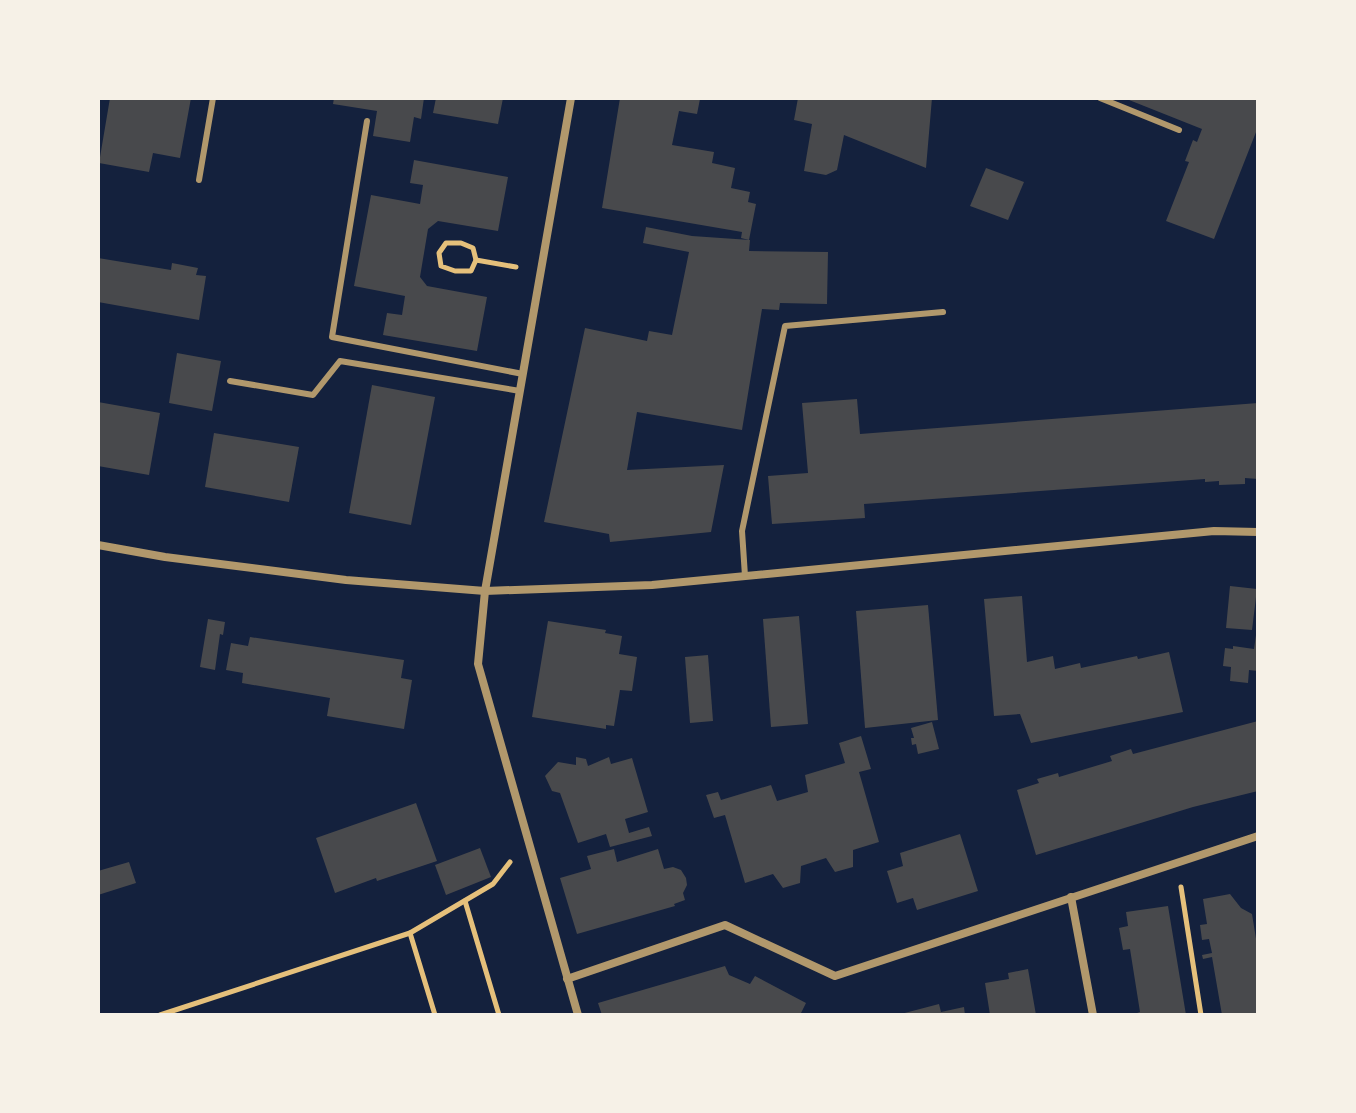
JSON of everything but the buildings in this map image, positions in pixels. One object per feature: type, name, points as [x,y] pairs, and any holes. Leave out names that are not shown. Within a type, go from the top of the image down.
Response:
[{"type":"street","points":[[571,98],[485,591],[478,664],[578,1015]]},
{"type":"street","points":[[98,545],[165,557],[346,580],[485,591],[652,585],[1214,531],[1258,532]]},
{"type":"street","points":[[567,979],[725,925],[835,976],[1258,836]]},
{"type":"street","points":[[1071,897],[1093,1015]]},
{"type":"lane","points":[[199,180],[213,98]]},
{"type":"lane","points":[[1100,98],[1179,130]]},
{"type":"lane","points":[[367,121],[332,337],[523,374]]},
{"type":"lane","points":[[745,576],[742,531],[785,326],[943,312]]},
{"type":"lane","points":[[230,381],[313,395],[340,361],[520,391]]},
{"type":"path","points":[[446,243],[461,243],[473,248],[476,260],[471,271],[455,271],[441,266],[439,253],[446,243]]},
{"type":"path","points":[[476,260],[541,272]]},
{"type":"path","points":[[1177,863],[1201,1015]]},
{"type":"path","points":[[160,1015],[410,933],[493,884]]},
{"type":"path","points":[[464,901],[499,1015]]},
{"type":"path","points":[[410,933],[435,1015]]}]
